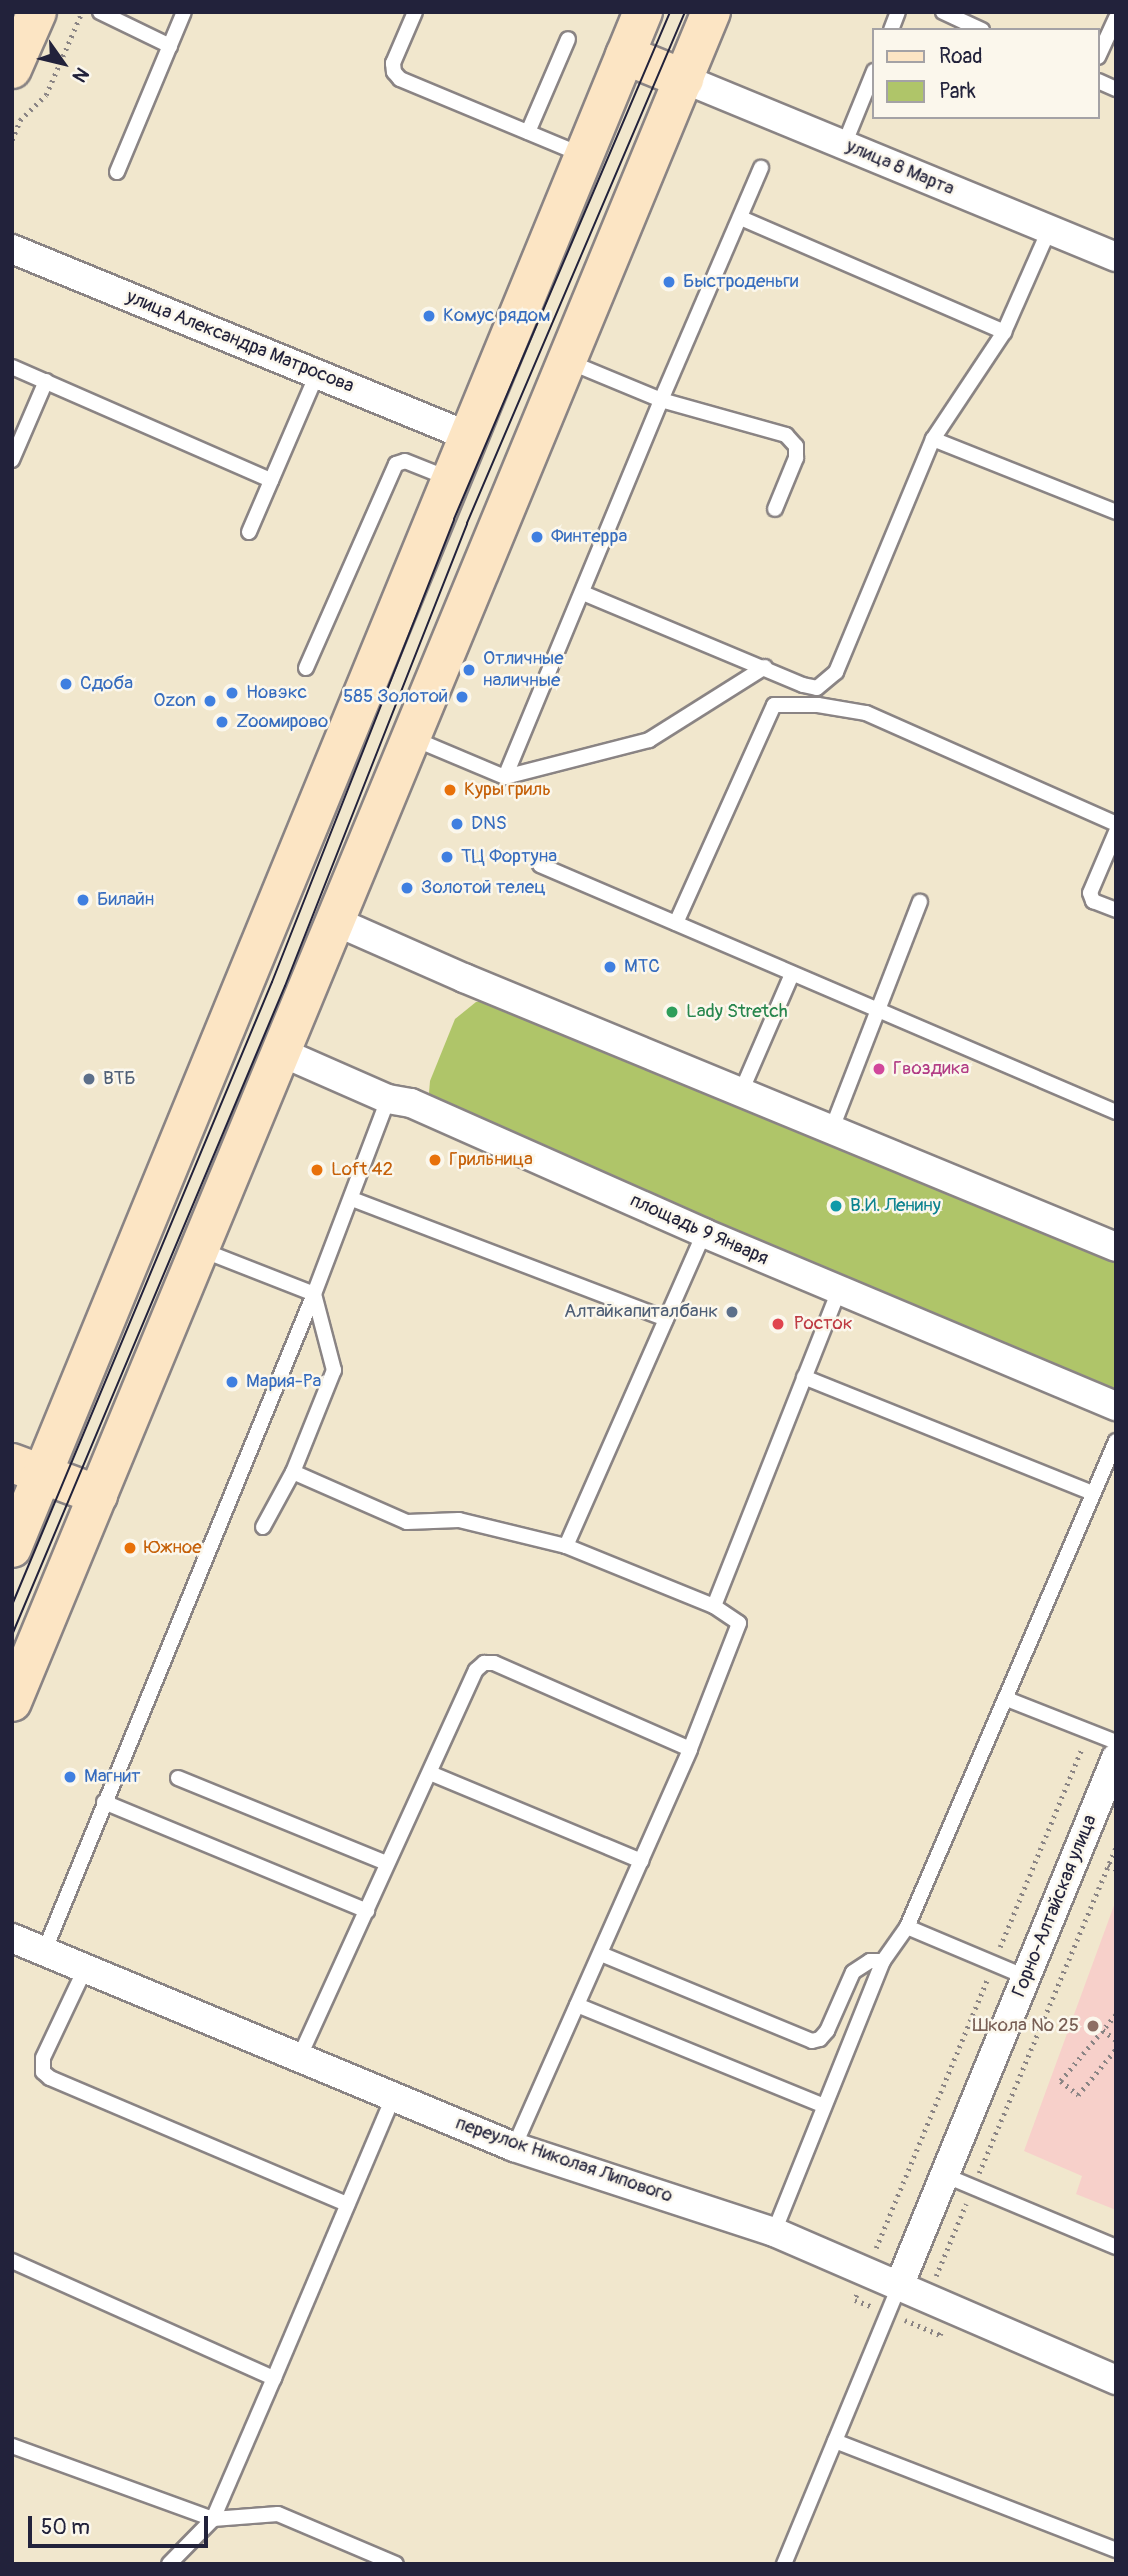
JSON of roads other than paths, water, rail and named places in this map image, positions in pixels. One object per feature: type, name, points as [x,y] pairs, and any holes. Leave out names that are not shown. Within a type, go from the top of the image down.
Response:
[{"type":"main road","points":[[12,69],[37,12]]},
{"type":"main road","points":[[12,1548],[27,1469],[451,480],[643,12]]},
{"type":"main road","points":[[12,1702],[202,1250],[565,361],[711,12]]},
{"type":"main road","points":[[625,55],[684,79]]},
{"type":"main road","points":[[27,1469],[98,1495]]},
{"type":"street","name":"улица 8 Марта","points":[[684,79],[1116,257]]},
{"type":"street","name":"улица Александра Матросова","points":[[12,249],[469,436]]},
{"type":"street","points":[[337,922],[464,978],[1116,1247]]},
{"type":"street","name":"площадь 9 Января","points":[[283,1054],[388,1099],[411,1103],[704,1233],[1116,1406]]},
{"type":"street","name":"Горно-Алтайская улица","points":[[899,2286],[1116,1758]]},
{"type":"street","name":"переулок Николая Липового","points":[[12,1938],[514,2147],[774,2232],[1116,2380]]},
{"type":"lane","points":[[100,12],[170,46]]},
{"type":"lane","points":[[117,172],[184,12]]},
{"type":"lane","points":[[415,12],[393,63],[397,76],[584,155]]},
{"type":"lane","points":[[943,12],[978,28]]},
{"type":"lane","points":[[1100,53],[1116,18]]},
{"type":"lane","points":[[528,132],[568,39]]},
{"type":"lane","points":[[844,145],[872,76]]},
{"type":"lane","points":[[1100,82],[1116,89]]},
{"type":"lane","points":[[505,777],[661,400],[761,168]]},
{"type":"lane","points":[[741,218],[1004,332]]},
{"type":"lane","points":[[583,593],[803,685],[817,688],[836,672],[933,439],[1004,332],[1049,230]]},
{"type":"lane","points":[[565,361],[661,400],[786,435],[792,440],[796,458],[775,509]]},
{"type":"lane","points":[[12,367],[271,480]]},
{"type":"lane","points":[[249,532],[317,373]]},
{"type":"lane","points":[[12,460],[46,380]]},
{"type":"lane","points":[[933,439],[1116,512]]},
{"type":"lane","points":[[306,668],[396,464],[405,461],[451,480]]},
{"type":"lane","points":[[411,737],[505,777],[649,740],[765,667]]},
{"type":"lane","points":[[676,923],[775,705],[818,705],[866,713],[1116,824]]},
{"type":"lane","points":[[1116,832],[1090,893],[1093,901],[1116,910]]},
{"type":"lane","points":[[540,865],[1116,1112]]},
{"type":"lane","points":[[831,1131],[920,902]]},
{"type":"lane","points":[[741,1092],[792,974]]},
{"type":"lane","points":[[44,1951],[314,1294],[388,1099]]},
{"type":"lane","points":[[352,1199],[666,1319]]},
{"type":"lane","points":[[566,1546],[704,1233]]},
{"type":"lane","points":[[202,1250],[314,1294]]},
{"type":"lane","points":[[714,1606],[839,1291]]},
{"type":"lane","points":[[262,1527],[293,1472],[334,1370],[314,1294]]},
{"type":"lane","points":[[804,1377],[1092,1493]]},
{"type":"lane","points":[[774,2232],[883,1961],[906,1927],[1007,1699],[1116,1441]]},
{"type":"lane","points":[[293,1472],[407,1522],[459,1520],[566,1546],[714,1606],[739,1623],[690,1749],[514,2147]]},
{"type":"lane","points":[[299,2058],[476,1670],[484,1663],[494,1663],[690,1749]]},
{"type":"lane","points":[[1007,1699],[1116,1742]]},
{"type":"lane","points":[[430,1773],[641,1861]]},
{"type":"lane","points":[[178,1778],[386,1863]]},
{"type":"lane","points":[[103,1802],[367,1911]]},
{"type":"lane","points":[[906,1927],[1026,1977]]},
{"type":"lane","points":[[601,1954],[812,2041],[820,2039],[827,2031],[853,1972],[870,1961],[883,1961]]},
{"type":"lane","points":[[85,1969],[43,2058],[43,2072],[50,2078],[347,2204]]},
{"type":"lane","points":[[578,2005],[824,2106]]},
{"type":"lane","points":[[169,2564],[213,2519],[393,2097]]},
{"type":"lane","points":[[944,2175],[1116,2247]]},
{"type":"lane","points":[[12,2261],[274,2378]]},
{"type":"lane","points":[[784,2564],[899,2286]]},
{"type":"lane","points":[[835,2441],[1116,2550]]},
{"type":"lane","points":[[12,2446],[213,2519],[278,2514],[396,2564]]},
{"type":"tram line","points":[[12,1605],[272,982],[454,519],[670,12]]},
{"type":"tram line","points":[[12,1635],[285,986],[467,523],[685,12]]},
{"type":"place","name":"Быстроденьги","points":[[669,282]]},
{"type":"place","name":"Комус рядом","points":[[429,316]]},
{"type":"place","name":"Финтерра","points":[[537,537]]},
{"type":"place","name":"Отличные наличные","points":[[469,670]]},
{"type":"place","name":"Сдоба","points":[[66,684]]},
{"type":"place","name":"Новэкс","points":[[232,693]]},
{"type":"place","name":"585 Золотой","points":[[462,697]]},
{"type":"place","name":"Ozon","points":[[210,701]]},
{"type":"place","name":"Zooмирово","points":[[222,722]]},
{"type":"place","name":"Куры гриль","points":[[450,790]]},
{"type":"place","name":"DNS","points":[[457,824]]},
{"type":"place","name":"ТЦ Фортуна","points":[[447,857]]},
{"type":"place","name":"Золотой телец","points":[[407,888]]},
{"type":"place","name":"Билайн","points":[[83,900]]},
{"type":"place","name":"МТС","points":[[610,967]]},
{"type":"place","name":"Lady Stretch","points":[[672,1012]]},
{"type":"place","name":"Гвоздика","points":[[879,1069]]},
{"type":"place","name":"ВТБ","points":[[89,1079]]},
{"type":"place","name":"Грильница","points":[[435,1160]]},
{"type":"place","name":"Loft 42","points":[[317,1170]]},
{"type":"place","name":"В.И. Ленину","points":[[836,1206]]},
{"type":"place","name":"Алтайкапиталбанк","points":[[732,1312]]},
{"type":"place","name":"Росток","points":[[778,1324]]},
{"type":"place","name":"Мария-Ра","points":[[232,1382]]},
{"type":"place","name":"Южное","points":[[130,1548]]},
{"type":"place","name":"Магнит","points":[[70,1777]]},
{"type":"place","name":"Школа № 25","points":[[1093,2026]]}]
